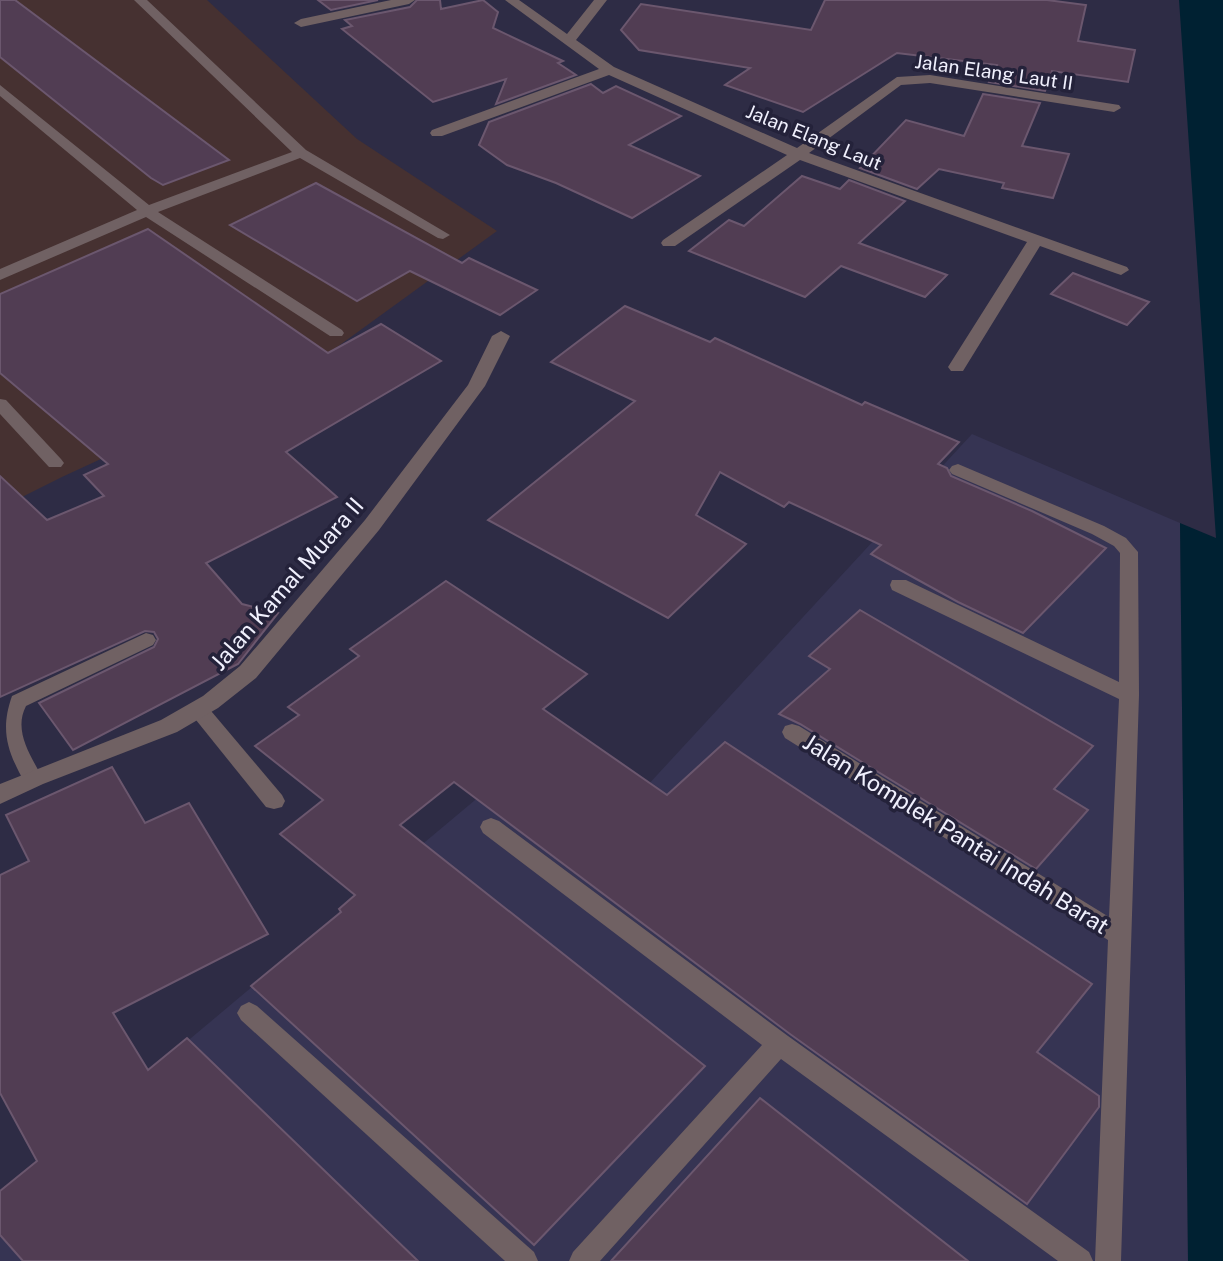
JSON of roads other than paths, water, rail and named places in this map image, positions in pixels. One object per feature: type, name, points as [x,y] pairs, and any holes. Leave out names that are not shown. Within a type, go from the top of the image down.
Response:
[{"type":"street","points":[[301,23],[409,0]]},
{"type":"street","name":"Jalan Elang Laut","points":[[511,0],[610,70],[798,154],[1121,270]]},
{"type":"street","points":[[567,42],[601,0]]},
{"type":"street","points":[[437,133],[610,70]]},
{"type":"street","name":"Jalan Elang Laut II","points":[[669,243],[798,154],[897,81],[930,79],[1114,108]]},
{"type":"street","points":[[957,367],[1035,241]]},
{"type":"street","name":"Jalan Kamal Muara II","points":[[0,795],[32,777],[139,740],[199,710],[248,673],[372,524],[476,386],[500,336]]},
{"type":"lane","points":[[137,2],[301,153],[443,235]]},
{"type":"lane","points":[[0,89],[147,211],[336,333]]},
{"type":"lane","points":[[0,275],[147,211],[301,153]]},
{"type":"lane","points":[[0,404],[55,463]]},
{"type":"lane","name":"Jalan Komplek Pantai Indah Barat","points":[[958,470],[1098,530],[1120,541],[1129,552],[1129,695],[1108,1261]]},
{"type":"lane","points":[[899,585],[1129,695]]},
{"type":"lane","points":[[32,777],[9,734],[8,717],[11,709],[19,701],[146,640]]},
{"type":"lane","points":[[199,710],[274,802]]},
{"type":"lane","name":"Jalan Komplek Pantai Indah Barat","points":[[792,732],[1121,936]]},
{"type":"lane","points":[[491,827],[779,1044],[1080,1261]]},
{"type":"lane","points":[[249,1013],[525,1261]]},
{"type":"lane","points":[[582,1261],[779,1044]]},
{"type":"water","points":[[1179,0],[1223,0],[1223,1261],[1188,1261],[1180,523],[1216,538]]}]
